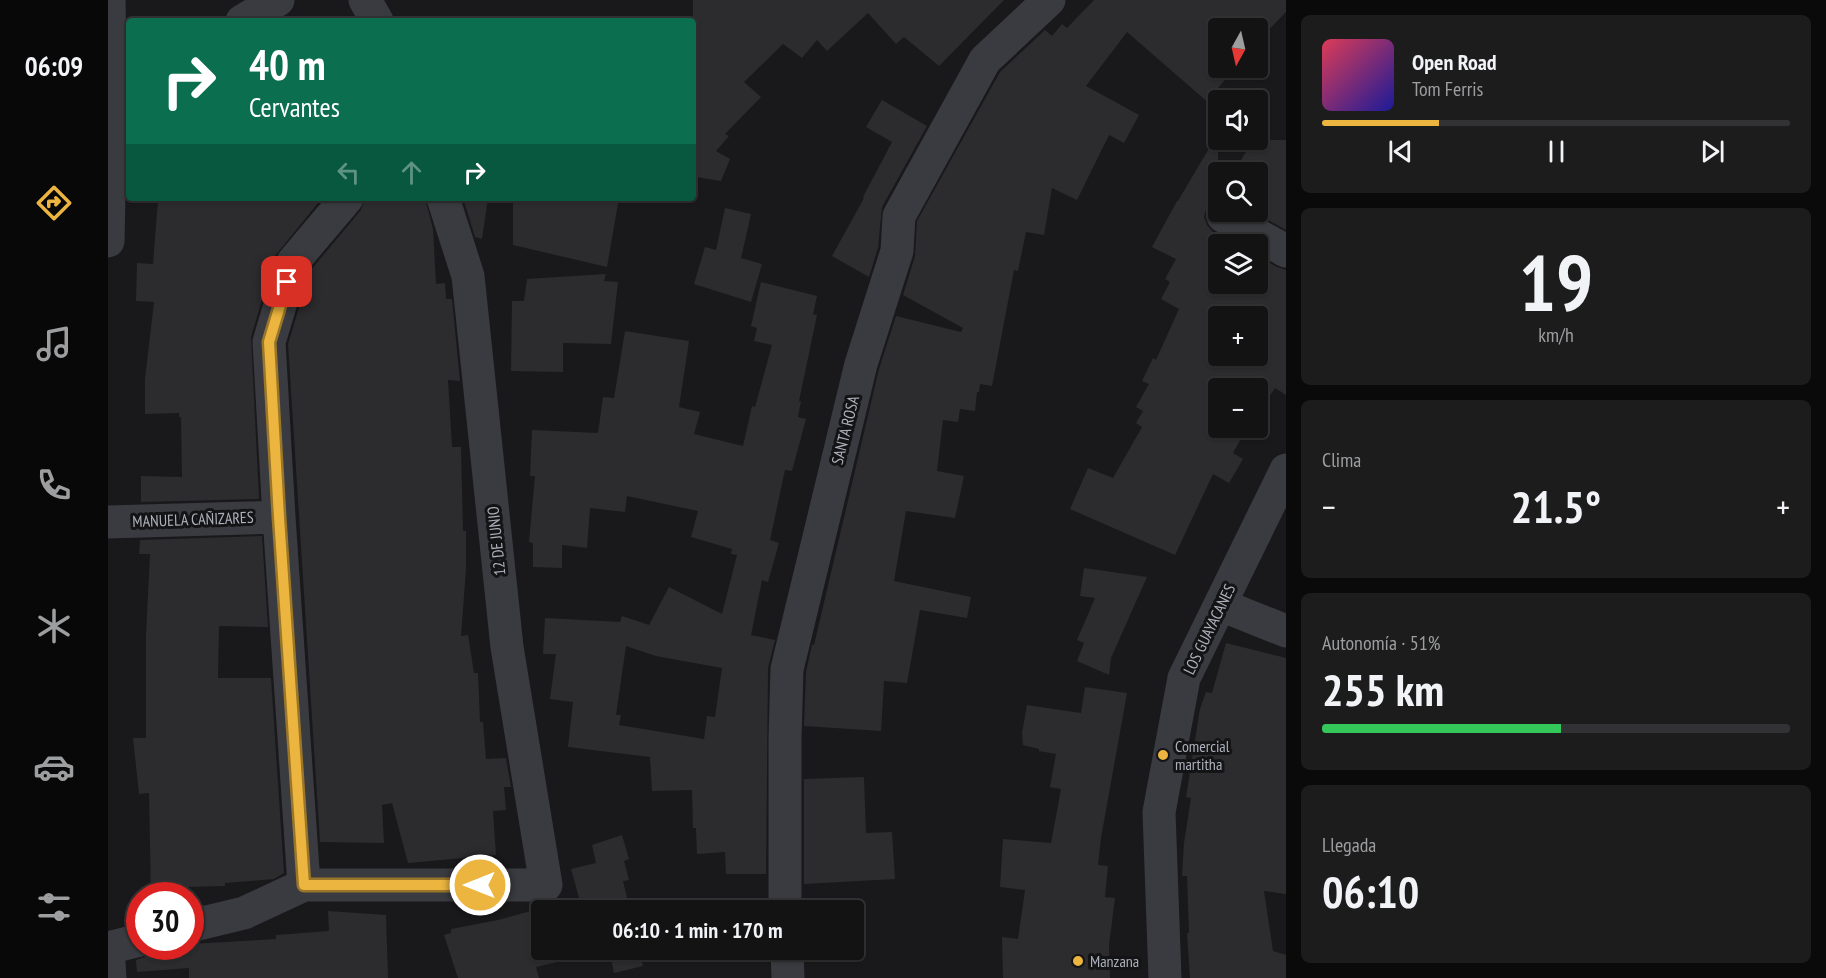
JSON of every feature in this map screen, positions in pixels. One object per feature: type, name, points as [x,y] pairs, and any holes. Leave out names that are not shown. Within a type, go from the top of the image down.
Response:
[{"type":"street","points":[[108,241],[120,92],[109,0]]},
{"type":"street","points":[[247,18],[278,0]]},
{"type":"street","points":[[365,0],[376,18]]},
{"type":"street","name":"SANTA ROSA","points":[[785,900],[784,738],[787,669],[861,364],[897,251],[899,216],[985,60],[1049,0]]},
{"type":"street","points":[[204,923],[244,913],[304,885],[269,342],[293,262],[344,201]]},
{"type":"street","name":"12 DE JUNIO","points":[[304,885],[546,885],[507,647],[468,276],[444,201]]},
{"type":"street","points":[[1234,222],[1286,251]]},
{"type":"street","name":"LOS GUAYACANES","points":[[1165,978],[1159,812],[1184,678],[1286,470]]},
{"type":"street","name":"MANUELA CAÑIZARES","points":[[108,522],[279,517]]},
{"type":"street","points":[[1221,605],[1286,631]]},
{"type":"street","points":[[110,978],[108,948],[126,944]]},
{"type":"street","points":[[787,960],[788,978]]},
{"type":"building","points":[[693,0],[1004,0],[939,66],[904,37],[896,44],[868,13],[827,51],[817,40],[802,58],[783,44],[744,82],[761,97],[725,134],[729,136],[716,151],[730,159],[721,181],[696,177],[696,18],[693,18]]},
{"type":"building","points":[[1094,0],[1286,0],[1286,12],[1268,31],[1268,18],[1208,18],[1208,78],[1226,78],[1218,90],[1208,90],[1208,102],[1127,32],[1086,86],[1139,115],[1124,143],[1109,135],[1077,200],[1052,188],[1044,235],[1026,232],[1018,271],[1014,270],[992,386],[980,384],[975,411],[960,409],[958,422],[943,420],[937,471],[964,476],[955,518],[906,511],[894,581],[971,597],[967,618],[920,610],[907,683],[884,681],[881,731],[804,726],[806,672],[812,645],[814,645],[879,369],[896,316],[961,332],[963,328],[903,295],[915,256],[917,221],[1000,72],[1045,30],[1052,36],[1062,24],[1067,28]]},
{"type":"building","points":[[882,100],[927,126],[882,207],[878,248],[869,277],[832,256],[892,142],[866,127]]},
{"type":"building","points":[[1268,140],[1286,140],[1286,230],[1268,220],[1268,162],[1240,162],[1247,150],[1268,150]]},
{"type":"building","points":[[1208,150],[1218,150],[1218,162],[1208,162],[1208,205],[1204,217],[1207,225],[1217,234],[1208,234],[1208,294],[1268,294],[1268,262],[1286,270],[1286,395],[1275,388],[1268,396],[1268,378],[1208,378],[1208,438],[1241,438],[1233,453],[1243,459],[1229,483],[1213,474],[1175,555],[1070,509],[1088,468],[1113,478],[1142,427],[1136,423],[1143,411],[1136,407],[1149,384],[1142,381],[1153,358],[1156,360],[1179,309],[1161,299],[1170,282],[1165,279],[1176,259],[1152,247]]},
{"type":"building","points":[[158,201],[205,203],[205,201],[320,201],[275,256],[251,337],[259,499],[141,502],[141,476],[182,477],[181,417],[179,413],[145,414],[145,379],[154,302],[136,301],[137,263],[153,264]]},
{"type":"building","points":[[364,201],[426,201],[433,229],[436,284],[445,283],[446,299],[452,299],[460,381],[448,380],[452,447],[461,447],[463,531],[466,531],[466,569],[461,636],[468,635],[474,673],[478,673],[480,722],[483,722],[486,759],[506,758],[511,787],[504,787],[506,810],[493,811],[496,855],[408,863],[392,803],[382,805],[384,843],[320,842],[288,344],[310,271],[361,210]]},
{"type":"building","points":[[464,201],[488,201],[482,239],[475,237]]},
{"type":"building","points":[[513,201],[618,201],[607,267],[513,245]]},
{"type":"building","points":[[725,208],[751,214],[741,258],[762,264],[751,302],[694,284],[705,247],[716,250]]},
{"type":"building","points":[[606,274],[604,281],[618,282],[611,344],[563,343],[563,372],[511,371],[512,301],[524,301],[527,279]]},
{"type":"building","points":[[761,282],[817,296],[813,314],[817,315],[799,401],[801,401],[798,417],[806,419],[792,471],[785,470],[770,540],[779,543],[768,582],[762,580],[751,635],[775,640],[768,668],[766,874],[726,874],[725,852],[697,854],[696,828],[693,828],[692,790],[652,791],[650,757],[568,747],[573,702],[550,699],[556,654],[543,654],[545,618],[620,622],[622,616],[649,625],[669,587],[722,614],[737,555],[731,554],[732,549],[691,537],[698,511],[627,496],[625,512],[590,508],[587,548],[562,545],[562,568],[533,567],[533,543],[529,542],[535,476],[530,476],[532,430],[598,433],[603,397],[614,398],[625,331],[689,341],[679,407],[700,412],[694,434],[743,446],[752,406],[755,407],[772,345],[754,341],[757,328],[751,326]],"holes":[[[626,646],[656,656],[722,668],[715,717],[707,716],[704,739],[619,725],[621,715],[616,715]]]},
{"type":"building","points":[[262,536],[268,627],[219,626],[218,678],[271,678],[284,873],[274,879],[204,887],[204,882],[151,882],[149,793],[139,794],[133,738],[146,738],[146,635],[150,554],[139,554],[140,540]]},
{"type":"building","points":[[1084,568],[1147,577],[1111,658],[1109,675],[1077,661],[1084,643],[1077,640],[1095,598],[1080,596]]},
{"type":"building","points":[[1226,643],[1286,658],[1286,894],[1264,891],[1273,951],[1286,955],[1286,978],[1190,978],[1187,876],[1182,876],[1191,798],[1186,797],[1200,709],[1206,692],[1212,693]]},
{"type":"building","points":[[1085,687],[1127,693],[1098,865],[1108,866],[1105,897],[1115,898],[1109,945],[1110,978],[1003,978],[1002,937],[1018,939],[1025,890],[1000,887],[1003,839],[1051,843],[1061,789],[1050,787],[1056,754],[1023,745],[1022,733],[1027,705],[1081,713]]},
{"type":"building","points":[[864,777],[866,833],[892,832],[895,879],[804,884],[804,779]]},
{"type":"building","points":[[622,835],[629,859],[624,861],[629,880],[623,881],[628,900],[572,900],[579,898],[571,869],[596,863],[592,845]]},
{"type":"building","points":[[328,911],[386,915],[388,978],[189,978],[189,968],[137,972],[136,960],[204,960],[204,943],[276,939],[276,935],[329,931]]},
{"type":"building","points":[[531,911],[531,960],[566,960],[536,967],[539,978],[458,978],[444,935],[451,933],[451,929]]},
{"type":"building","points":[[611,960],[642,960],[643,966],[614,973]]},
{"type":"place","name":"Comercial martitha","points":[[1163,755]]},
{"type":"place","name":"Manzana","points":[[1078,961]]},
{"type":"route","points":[[287,282],[269,342],[304,885],[480,885]]}]
